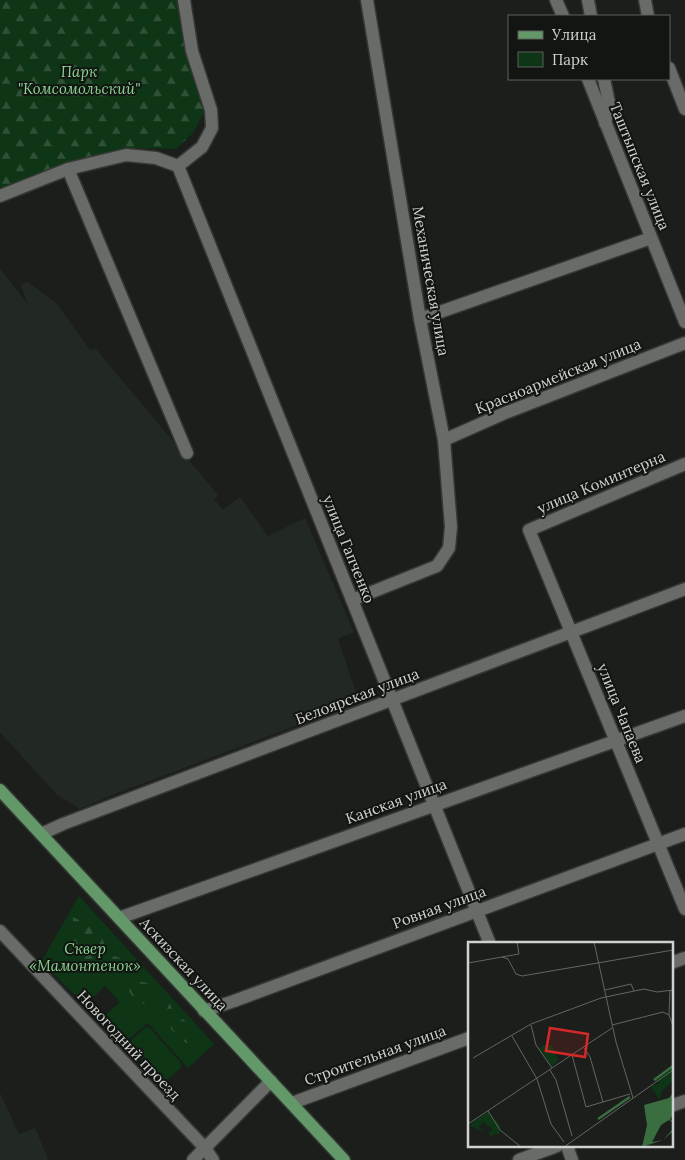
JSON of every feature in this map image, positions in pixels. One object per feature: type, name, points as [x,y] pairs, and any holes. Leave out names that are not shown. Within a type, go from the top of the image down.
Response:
[{"type":"main road","name":"Аскизская улица","points":[[0,790],[344,1160]]},
{"type":"street","points":[[0,196],[68,169],[126,155],[156,158],[178,166],[202,147],[212,128],[211,110],[192,52],[184,0]]},
{"type":"street","name":"Механическая улица","points":[[352,600],[437,566],[449,548],[451,528],[444,440],[420,319],[367,0]]},
{"type":"street","points":[[556,0],[563,15]]},
{"type":"street","points":[[588,0],[591,15]]},
{"type":"street","points":[[645,0],[648,15]]},
{"type":"street","points":[[670,70],[685,108]]},
{"type":"street","name":"Таштыпская улица","points":[[588,80],[651,238],[684,314]]},
{"type":"street","points":[[604,80],[609,103],[605,123]]},
{"type":"street","name":"улица Гапченко","points":[[178,166],[489,942]]},
{"type":"street","points":[[68,169],[187,453]]},
{"type":"street","points":[[420,319],[651,238]]},
{"type":"street","name":"Красноармейская улица","points":[[444,440],[505,413],[685,343]]},
{"type":"street","name":"улица Коминтерна","points":[[529,530],[685,464]]},
{"type":"street","name":"улица Чапаева","points":[[529,530],[685,909]]},
{"type":"street","name":"Белоярская улица","points":[[41,834],[685,589]]},
{"type":"street","name":"Канская улица","points":[[119,918],[685,716]]},
{"type":"street","name":"Ровная улица","points":[[204,1011],[685,834]]},
{"type":"street","name":"Новогодний проезд","points":[[0,931],[205,1148],[213,1160]]},
{"type":"street","points":[[672,963],[685,958]]},
{"type":"street","name":"Строительная улица","points":[[292,1103],[468,1038]]},
{"type":"street","points":[[193,1160],[270,1081]]},
{"type":"street","points":[[672,1106],[685,1101]]},
{"type":"street","points":[[519,1160],[552,1148]]},
{"type":"street","points":[[568,1148],[572,1160]]},
{"type":"shaded area","points":[[0,269],[28,304],[21,286],[27,281],[57,304],[90,350],[95,348],[218,495],[214,499],[223,510],[240,497],[268,536],[305,518],[354,632],[338,639],[359,702],[112,795],[80,809],[57,795],[0,732]]},
{"type":"shaded area","points":[[0,1093],[19,1134],[35,1128],[48,1159],[0,1160]]},
{"type":"green space","name":"Парк \"Комсомольский\"","points":[[0,0],[189,0],[199,51],[204,112],[193,133],[176,149],[130,148],[64,164],[0,190]]},
{"type":"green space","name":"Сквер «Мамонтенок»","points":[[79,896],[214,1044],[188,1068],[148,1023],[124,1043],[102,1018],[120,1002],[105,986],[85,1005],[41,962]]},
{"type":"green space","points":[[72,917],[100,930],[107,954],[127,960],[137,969],[132,980],[148,983],[149,999],[167,998],[174,1013],[191,1025],[197,1042],[186,1043],[149,1003],[138,1004],[115,971],[96,966],[73,974],[73,963],[57,943],[68,940],[77,933]]},
{"type":"green space","points":[[146,1027],[149,1027],[181,1063],[181,1068],[167,1080],[162,1081],[129,1046],[130,1041]]}]
